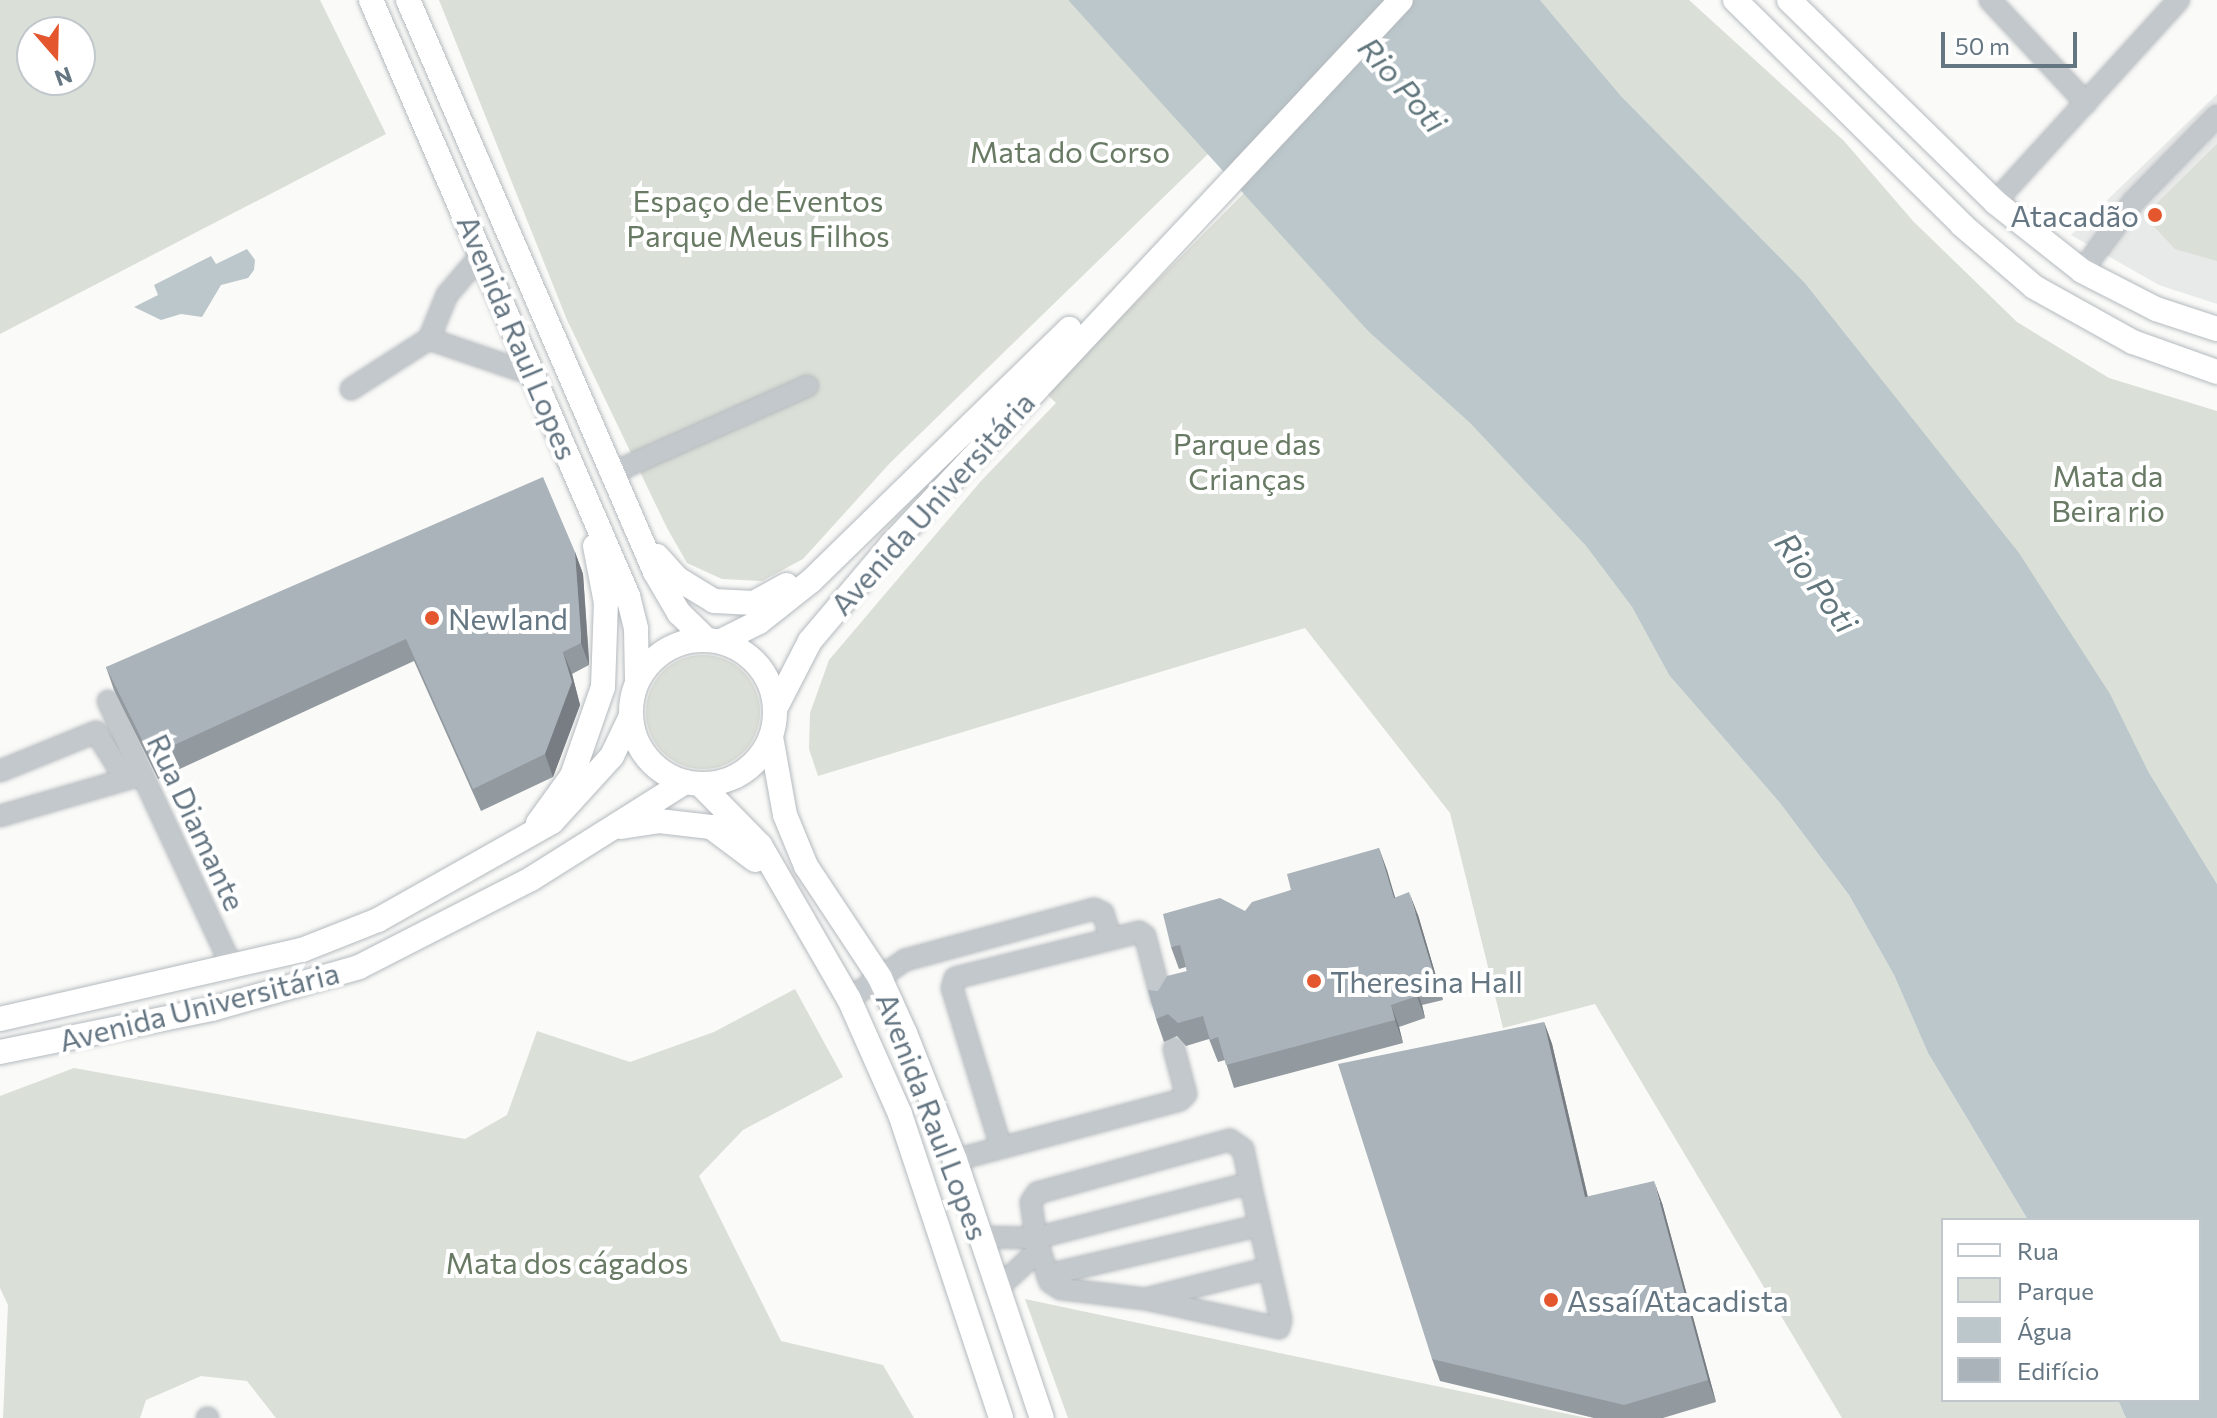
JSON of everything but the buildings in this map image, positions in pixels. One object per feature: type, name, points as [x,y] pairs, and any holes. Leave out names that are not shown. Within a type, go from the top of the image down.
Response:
[{"type":"main road","name":"Avenida Raul Lopes","points":[[371,0],[628,596],[636,629],[637,681]]},
{"type":"main road","name":"Avenida Raul Lopes","points":[[408,0],[630,517],[672,602],[714,640]]},
{"type":"main road","points":[[1101,306],[1382,0]]},
{"type":"main road","points":[[1101,306],[1401,0]]},
{"type":"main road","points":[[1735,0],[1962,225],[2034,287],[2133,342],[2217,372]]},
{"type":"main road","points":[[1789,0],[1995,202],[2082,271],[2156,309],[2217,329]]},
{"type":"main road","points":[[443,164],[473,151]]},
{"type":"main road","name":"Avenida Universitária","points":[[714,640],[785,602],[1101,306]]},
{"type":"main road","name":"Avenida Universitária","points":[[775,709],[810,641],[1101,306]]},
{"type":"main road","points":[[535,834],[585,747],[607,656],[598,556],[575,471]]},
{"type":"main road","points":[[630,517],[678,579],[695,593],[732,604],[771,595],[832,548],[853,538]]},
{"type":"main road","points":[[714,640],[755,662],[766,677],[775,709],[771,737],[747,769],[725,780],[693,783],[648,759],[630,718],[637,681],[661,654],[714,640]]},
{"type":"main road","name":"Avenida Universitária","points":[[0,1019],[302,950],[378,920],[535,834],[586,789],[612,756],[630,718]]},
{"type":"main road","name":"Avenida Raul Lopes","points":[[771,737],[785,815],[806,866],[880,978],[955,1160],[1042,1418]]},
{"type":"main road","name":"Avenida Raul Lopes","points":[[693,783],[760,845],[849,999],[900,1114],[1001,1418]]},
{"type":"main road","name":"Avenida Universitária","points":[[0,1052],[212,1009],[359,967],[454,923],[693,783]]},
{"type":"main road","points":[[615,827],[681,821],[722,831],[751,855],[802,916]]},
{"type":"main road","points":[[80,1037],[106,1023],[188,1004],[193,991],[184,979]]},
{"type":"street","points":[[1990,0],[2086,103]]},
{"type":"street","points":[[1995,202],[2179,0]]},
{"type":"street","points":[[2082,271],[2133,202],[2217,116]]},
{"type":"street","points":[[351,389],[429,339],[460,276],[482,254]]},
{"type":"street","points":[[429,339],[534,375]]},
{"type":"street","points":[[612,473],[807,386]]},
{"type":"street","name":"Rua Diamante","points":[[108,701],[133,776],[232,967]]},
{"type":"street","points":[[0,771],[96,732],[133,776],[0,816]]},
{"type":"street","points":[[849,999],[905,960],[1094,909],[1103,913],[1111,939]]},
{"type":"street","points":[[1001,1147],[952,983],[962,974],[1139,932],[1145,936],[1162,1001]]},
{"type":"street","points":[[955,1160],[1180,1100],[1186,1094],[1174,1049]]},
{"type":"street","points":[[1230,1140],[1243,1149],[1258,1226],[1281,1320],[1272,1330],[1145,1299],[1056,1288],[1047,1275],[1037,1244],[1031,1202],[1037,1193],[1230,1140]]},
{"type":"street","points":[[981,1237],[1037,1244],[1250,1183]]},
{"type":"street","points":[[1047,1275],[1258,1226]]},
{"type":"street","points":[[998,1288],[1037,1244]]},
{"type":"street","points":[[1145,1299],[1269,1268]]},
{"type":"shaded area","name":"Atacadão","points":[[2217,94],[2217,304],[2159,285],[2071,235]]},
{"type":"green space","points":[[0,0],[320,0],[386,134],[0,334]]},
{"type":"green space","name":"Espaço de Eventos Parque Meus Filhos","points":[[439,0],[1068,0],[1209,153],[890,463],[803,559],[762,581],[722,579],[687,563],[667,528],[567,320]]},
{"type":"green space","name":"Mata da Beira rio","points":[[1540,0],[1689,0],[1844,141],[1913,221],[2017,322],[2109,378],[2217,411],[2217,884],[2148,771],[2109,694],[2018,553],[1805,283],[1621,96]]},
{"type":"green space","points":[[2217,144],[2217,261],[2175,249],[2148,220],[2156,204]]},
{"type":"green space","name":"Parque das Crianças","points":[[1246,191],[1369,332],[1470,423],[1586,546],[1632,607],[1669,675],[1780,803],[1849,895],[1894,975],[1928,1053],[2027,1218],[1941,1218],[1941,1402],[2119,1402],[2126,1418],[1842,1418],[1595,1004],[1503,1028],[1450,813],[1305,628],[818,776],[809,749],[810,713],[829,660],[981,481],[1056,403],[1046,393]]},
{"type":"green space","points":[[703,655],[725,659],[743,672],[756,690],[760,712],[756,734],[743,752],[725,765],[703,769],[681,765],[663,752],[650,734],[646,712],[650,690],[663,672],[681,659]]},
{"type":"green space","name":"Mata dos cágados","points":[[795,989],[843,1077],[743,1130],[699,1176],[781,1341],[883,1365],[914,1418],[276,1418],[247,1381],[201,1376],[146,1400],[140,1418],[3,1418],[8,1305],[0,1288],[0,1096],[74,1068],[465,1139],[507,1115],[537,1031],[630,1062],[714,1032]]},
{"type":"green space","points":[[1025,1299],[1587,1418],[1068,1418]]},
{"type":"water","name":"Rio Poti","points":[[1068,0],[1540,0],[1621,96],[1805,283],[2019,553],[2110,694],[2148,771],[2217,884],[2217,1418],[2126,1418],[2119,1402],[2201,1402],[2201,1218],[2027,1218],[1928,1053],[1894,975],[1849,895],[1780,803],[1669,675],[1632,607],[1586,546],[1470,423],[1369,332]]},
{"type":"water","points":[[247,249],[255,260],[254,270],[248,278],[221,285],[202,317],[181,314],[161,320],[134,307],[158,295],[154,285],[211,256],[216,264]]},
{"type":"place","name":"Atacadão","points":[[2155,215]]},
{"type":"place","name":"Newland","points":[[432,618]]},
{"type":"place","name":"Theresina Hall","points":[[1314,981]]},
{"type":"place","name":"Assaí Atacadista","points":[[1551,1300]]},
{"type":"park label","name":"Mata do Corso","points":[[1070,151]]}]
